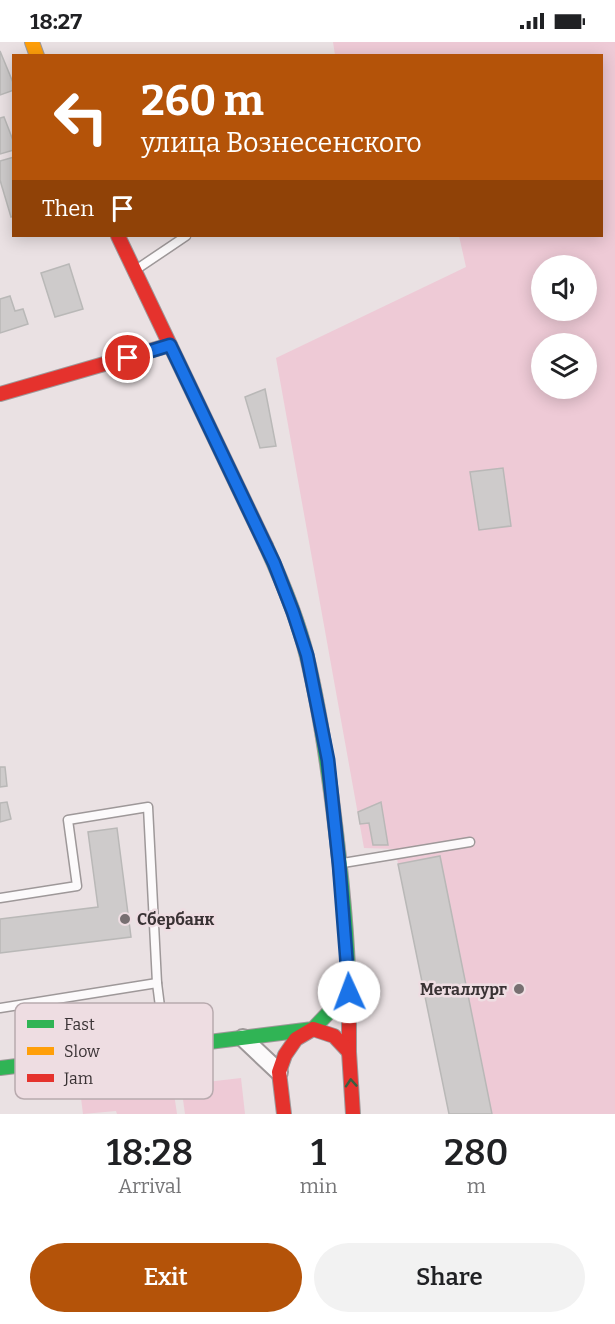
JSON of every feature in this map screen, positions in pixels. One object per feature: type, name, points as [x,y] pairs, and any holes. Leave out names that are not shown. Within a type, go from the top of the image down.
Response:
[{"type":"street","points":[[118,237],[274,563],[307,655],[328,760],[339,864],[349,978],[349,1052],[353,1114]]},
{"type":"street","points":[[0,394],[170,345]]},
{"type":"street","points":[[284,1114],[279,1072],[285,1055],[296,1039],[313,1029],[332,1009],[349,978]]},
{"type":"street","points":[[213,1041],[313,1029],[334,1036],[349,1052]]},
{"type":"street","points":[[243,1038],[279,1072]]},
{"type":"street","points":[[0,1068],[15,1066]]},
{"type":"lane","points":[[135,271],[185,237]]},
{"type":"lane","points":[[0,898],[77,886],[68,820],[148,807],[160,1003]]},
{"type":"lane","points":[[339,864],[470,842]]},
{"type":"lane","points":[[31,1003],[157,983]]},
{"type":"lane","points":[[0,1008],[15,1006]]},
{"type":"shaded area","points":[[333,42],[615,42],[615,1114],[449,1114],[395,849],[364,848],[276,358],[466,267],[459,237],[603,237],[603,54],[335,54]]},
{"type":"shaded area","points":[[241,1078],[245,1114],[185,1114],[183,1099],[213,1099],[213,1081]]},
{"type":"shaded area","points":[[81,1099],[175,1099],[177,1114],[117,1114],[116,1111],[83,1114]]},
{"type":"building","points":[[0,51],[12,80],[12,91],[0,95]]},
{"type":"building","points":[[4,117],[12,138],[12,151],[0,154],[0,118]]},
{"type":"building","points":[[12,158],[11,217],[0,180],[0,161]]},
{"type":"building","points":[[69,264],[83,309],[55,317],[41,273]]},
{"type":"building","points":[[10,296],[15,311],[23,309],[28,324],[0,333],[0,299]]},
{"type":"building","points":[[265,389],[276,446],[260,448],[245,397]]},
{"type":"building","points":[[503,468],[511,526],[479,530],[470,472]]},
{"type":"building","points":[[0,767],[5,767],[7,786],[0,787]]},
{"type":"building","points":[[7,802],[11,819],[0,822],[0,803]]},
{"type":"building","points":[[381,802],[388,845],[373,845],[369,823],[360,824],[358,812]]},
{"type":"building","points":[[117,828],[131,937],[0,953],[0,919],[98,907],[88,832]]},
{"type":"building","points":[[440,856],[492,1114],[449,1114],[398,864]]},
{"type":"traffic: fast","points":[[266,546],[284,586],[299,629],[312,678],[320,722],[339,854],[348,965],[349,1009]]},
{"type":"traffic: fast","points":[[213,1041],[313,1029],[332,1009],[346,982]]},
{"type":"traffic: fast","points":[[0,1068],[15,1066]]},
{"type":"traffic: slow","points":[[32,42],[36,54]]},
{"type":"traffic: jam","points":[[118,237],[266,546]]},
{"type":"traffic: jam","points":[[0,394],[170,345]]},
{"type":"traffic: jam","points":[[349,1009],[353,1114]]},
{"type":"traffic: jam","points":[[284,1114],[279,1072],[285,1055],[296,1039],[313,1029],[334,1036],[349,1052]]},
{"type":"place","name":"Сбербанк","points":[[125,919]]},
{"type":"place","name":"Металлург","points":[[519,989]]},
{"type":"route","points":[[128,358],[170,345],[274,563],[293,612],[307,655],[328,760],[349,992]]}]
